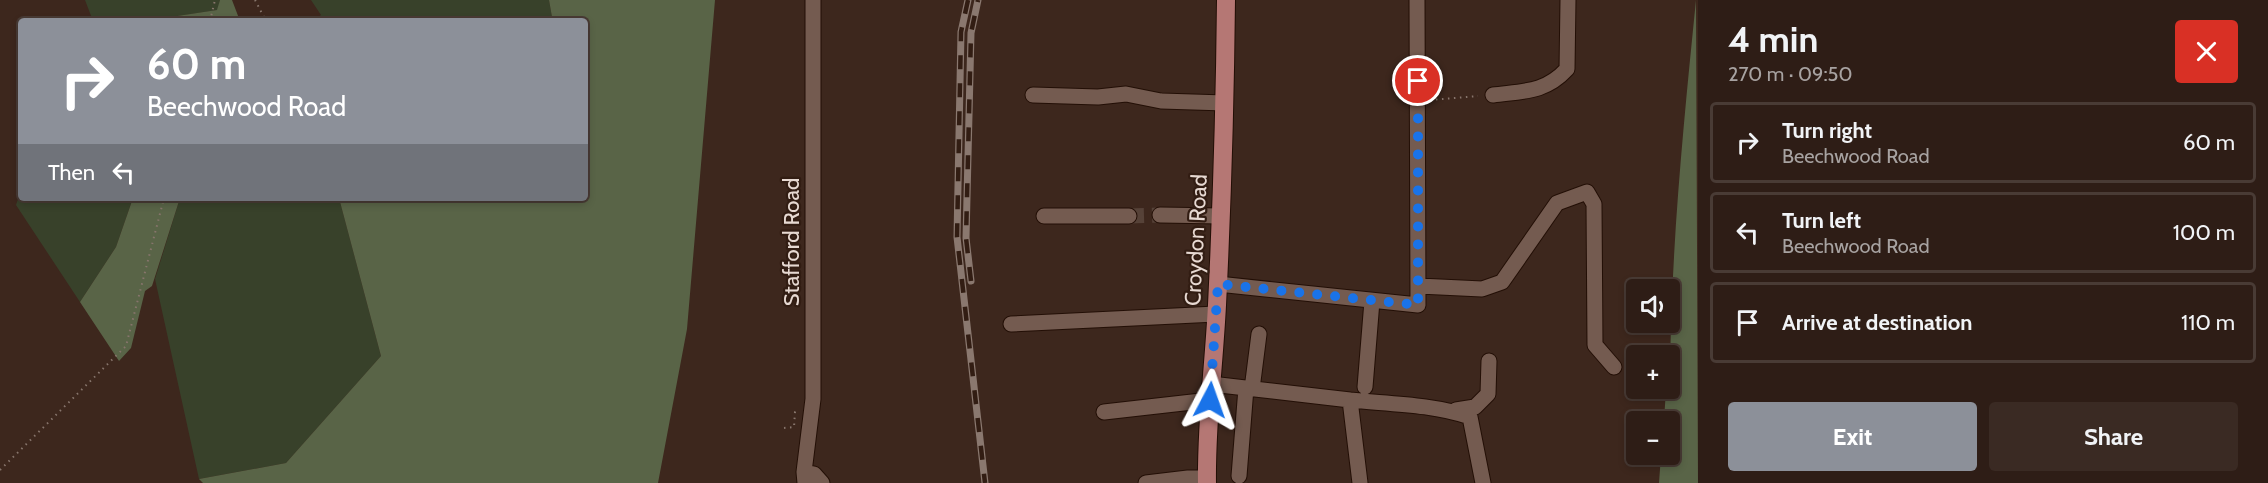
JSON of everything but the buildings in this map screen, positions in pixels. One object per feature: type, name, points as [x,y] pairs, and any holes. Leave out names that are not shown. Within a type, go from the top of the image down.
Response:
[{"type":"main road","name":"Croydon Road","points":[[1207,481],[1207,445],[1221,216],[1226,0]]},
{"type":"street","name":"Stafford Road","points":[[804,477],[813,399],[813,0]]},
{"type":"street","points":[[1218,284],[1418,305],[1417,0]]},
{"type":"street","points":[[1493,95],[1536,89],[1555,82],[1567,69],[1568,0]]},
{"type":"street","points":[[1033,95],[1098,97],[1126,94],[1161,101],[1225,103]]},
{"type":"street","points":[[1419,286],[1482,289],[1502,282],[1557,203],[1587,192],[1594,204],[1595,345],[1614,367]]},
{"type":"street","points":[[1160,215],[1221,216]]},
{"type":"street","points":[[1044,216],[1129,216]]},
{"type":"street","points":[[1365,387],[1372,301]]},
{"type":"street","points":[[1011,324],[1216,314]]},
{"type":"street","points":[[1239,476],[1249,388],[1259,334]]},
{"type":"street","points":[[1454,411],[1475,407],[1488,394],[1489,362]]},
{"type":"street","points":[[1104,412],[1210,392],[1249,388],[1454,411],[1470,417],[1483,483]]},
{"type":"street","points":[[1350,400],[1360,483]]},
{"type":"street","points":[[804,477],[814,474],[822,483]]},
{"type":"street","points":[[1146,483],[1188,478],[1207,481]]},
{"type":"path","points":[[211,18],[215,0]]},
{"type":"path","points":[[255,0],[264,18]]},
{"type":"path","points":[[1418,101],[1493,95]]},
{"type":"path","points":[[0,470],[126,346],[163,201]]},
{"type":"green space","points":[[85,0],[220,0],[218,10],[164,18],[92,18]]},
{"type":"green space","points":[[220,0],[232,0],[239,18],[164,18],[217,10]]},
{"type":"green space","points":[[311,0],[549,0],[552,17],[316,18],[321,15]]},
{"type":"green space","points":[[549,0],[715,0],[687,329],[658,483],[203,483],[199,479],[286,463],[381,356],[340,201],[588,201],[588,18],[549,18],[552,17]]},
{"type":"green space","points":[[1696,0],[1698,483],[1659,483],[1660,465],[1680,465],[1680,411],[1665,411],[1665,399],[1680,399],[1680,345],[1671,345],[1671,333],[1680,333],[1680,279],[1673,279],[1682,146]]},
{"type":"green space","points":[[18,199],[18,201],[132,201],[116,247],[80,302],[16,205]]},
{"type":"green space","points":[[132,201],[179,201],[152,286],[145,291],[131,348],[119,361],[80,302],[116,247]]},
{"type":"green space","points":[[179,201],[340,201],[381,356],[286,463],[199,479],[155,279]]},
{"type":"tunnel","points":[[1129,216],[1160,215]]},
{"type":"railway","points":[[968,0],[961,32],[957,237],[985,483]]},
{"type":"railway","points":[[971,281],[966,238],[971,33],[978,0]]},
{"type":"route","points":[[1210,400],[1218,284],[1418,305],[1418,81]]}]
